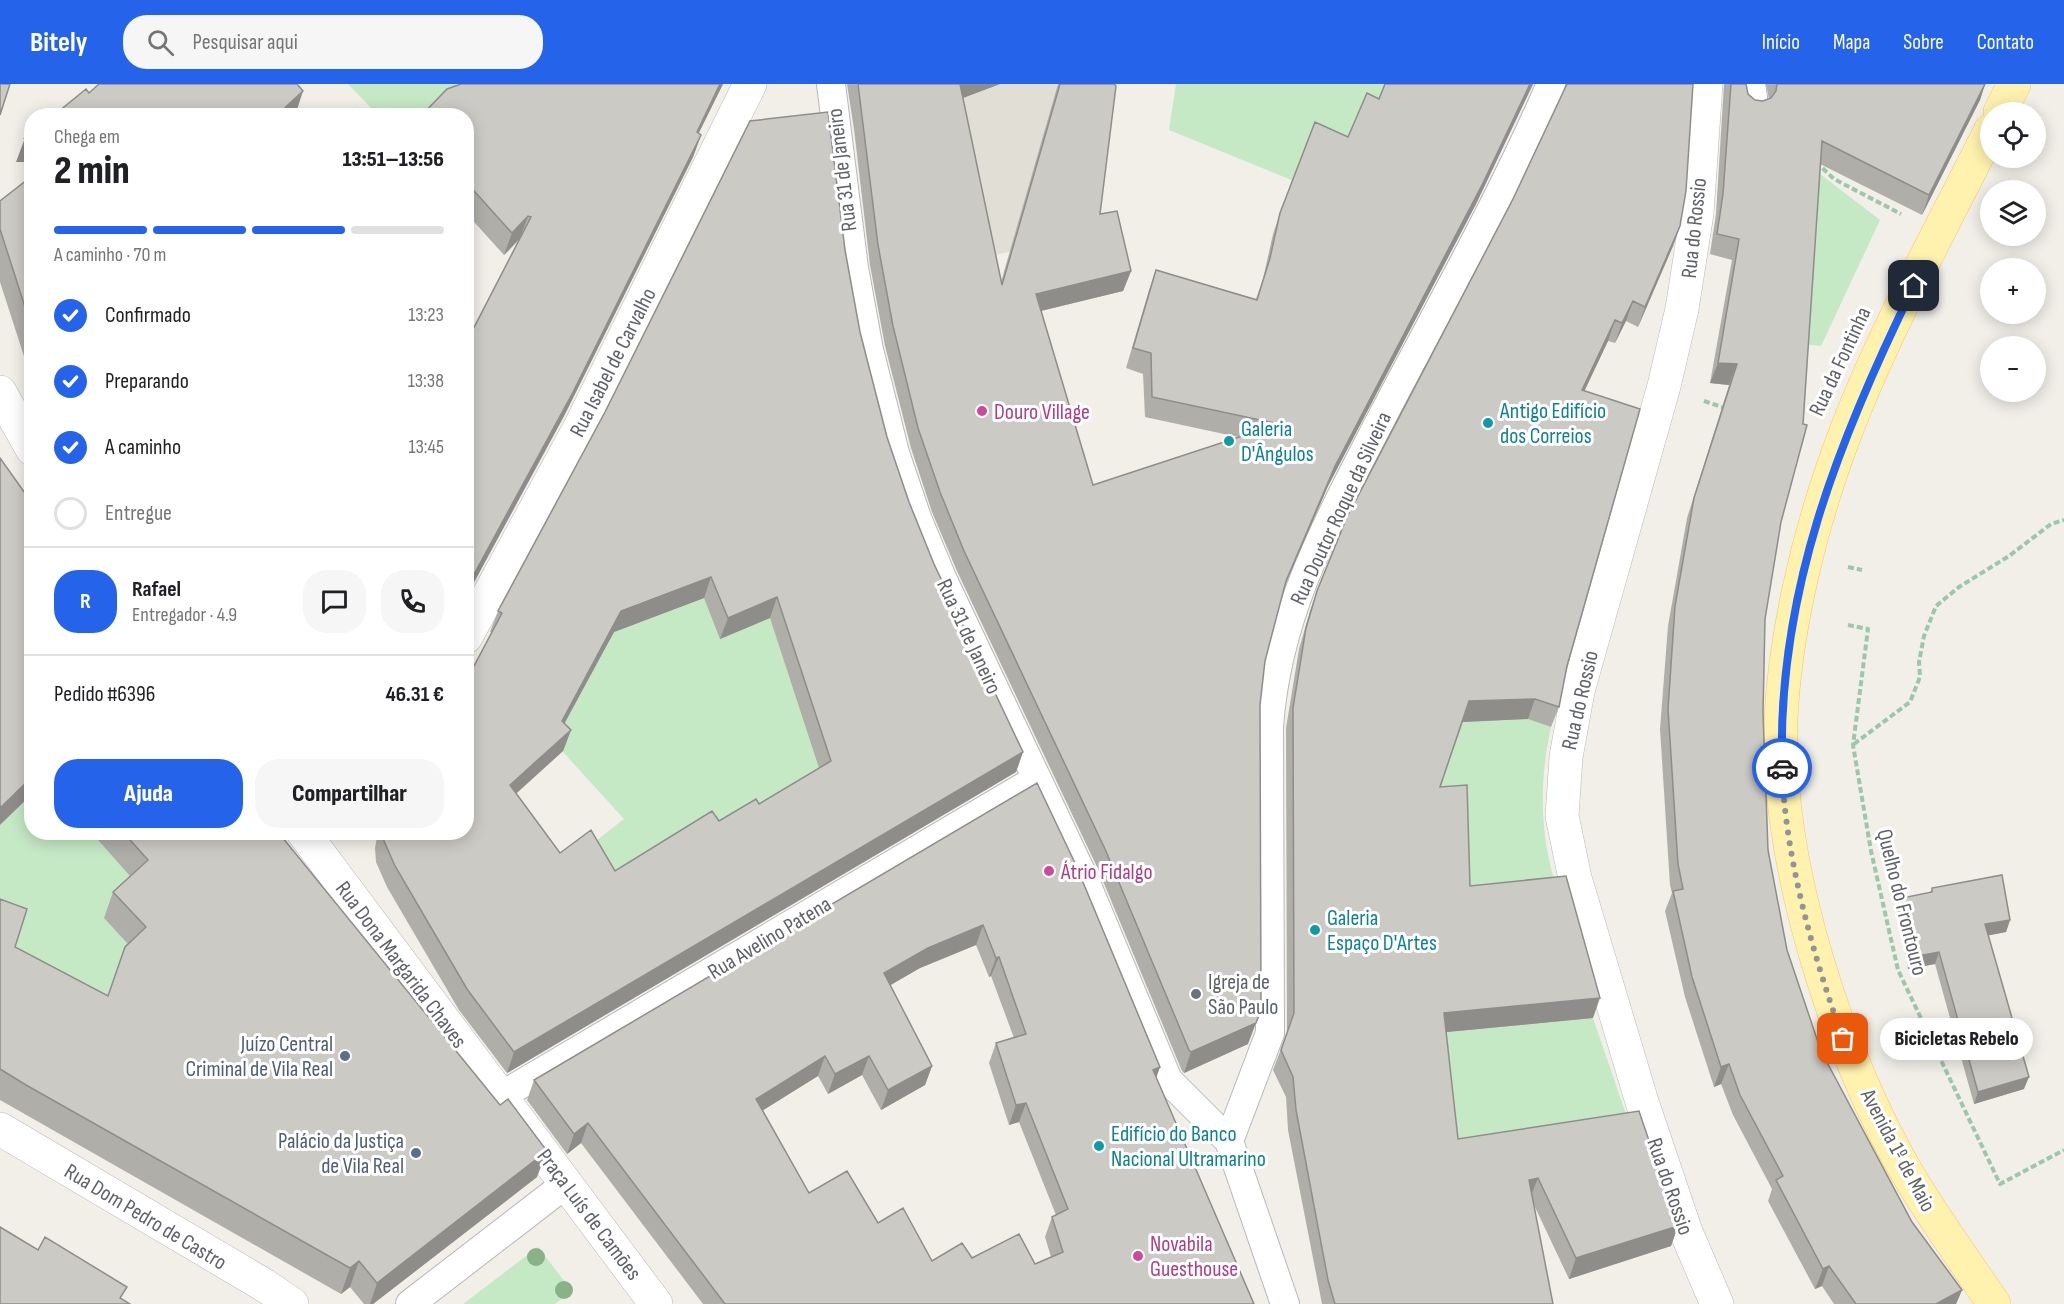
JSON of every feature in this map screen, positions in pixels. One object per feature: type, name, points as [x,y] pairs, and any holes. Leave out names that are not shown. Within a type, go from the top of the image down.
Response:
[{"type":"main road","points":[[2005,102],[2014,84]]},
{"type":"main road","name":"Avenida 1º de Maio","points":[[1980,151],[1884,347],[1833,468],[1815,528],[1800,591],[1788,658],[1781,720],[1783,778],[1795,863],[1819,963],[1843,1039],[1866,1093],[1912,1182],[1994,1304]]},
{"type":"street","name":"Rua Isabel de Carvalho","points":[[474,622],[586,416],[750,84]]},
{"type":"street","name":"Rua 31 de Janeiro","points":[[831,84],[857,288],[877,388],[895,453],[929,549],[1083,876],[1167,1080],[1229,1141]]},
{"type":"street","name":"Rua Doutor Roque da Silveira","points":[[1229,1141],[1270,1033],[1269,727],[1274,677],[1286,627],[1303,578],[1337,505],[1519,153],[1551,84]]},
{"type":"street","name":"Rua do Rossio","points":[[1706,84],[1693,248],[1682,309],[1664,386],[1578,691],[1566,757],[1562,816],[1575,878],[1645,1111],[1686,1232],[1717,1304]]},
{"type":"street","points":[[0,392],[24,434]]},
{"type":"street","name":"Rua Avelino Patena","points":[[501,1096],[1037,779]]},
{"type":"street","name":"Rua Dona Margarida Chaves","points":[[316,840],[501,1096]]},
{"type":"street","name":"Praça Luís de Camões","points":[[501,1096],[656,1304]]},
{"type":"street","name":"Rua Dom Pedro de Castro","points":[[0,1129],[264,1285],[292,1304]]},
{"type":"street","points":[[1229,1141],[1285,1304]]},
{"type":"street","points":[[410,1304],[567,1183]]},
{"type":"path","points":[[1811,158],[1834,179],[1906,217]]},
{"type":"path","points":[[1664,386],[1728,410]]},
{"type":"path","points":[[1854,745],[1910,702],[1920,677],[1919,662],[1924,636],[1936,606],[1959,587],[2009,556],[2051,524],[2064,520]]},
{"type":"path","name":"Quelho do Frontouro","points":[[1848,625],[1868,629],[1860,680],[1854,745],[1871,852],[1898,970],[2000,1184],[2064,1150]]},
{"type":"shaded area","points":[[916,84],[1081,84],[1082,236],[990,256]]},
{"type":"green space","points":[[348,84],[519,84],[455,108],[371,108]]},
{"type":"green space","points":[[1176,84],[1386,84],[1381,98],[1340,157],[1294,181],[1169,130]]},
{"type":"green space","points":[[1803,161],[1880,220],[1821,346],[1802,344]]},
{"type":"green space","points":[[703,597],[805,604],[883,736],[608,892],[583,851],[624,819],[543,730],[562,728],[604,648],[513,599]]},
{"type":"green space","points":[[1470,698],[1551,727],[1544,771],[1543,812],[1548,854],[1559,896],[1525,932],[1461,882],[1433,807]]},
{"type":"green space","points":[[24,801],[24,840],[102,840],[150,874],[137,952],[95,1034],[49,1014],[0,928],[0,825]]},
{"type":"green space","points":[[1593,1018],[1632,1132],[1450,1158],[1437,1033]]},
{"type":"green space","points":[[538,1247],[572,1291],[555,1304],[463,1304]]},
{"type":"building","points":[[0,84],[10,84],[0,115]]},
{"type":"building","points":[[99,84],[297,84],[303,91],[285,108],[63,108],[86,89],[89,93]]},
{"type":"building","points":[[461,84],[720,84],[697,132],[701,135],[572,394],[474,574],[474,327],[531,217],[528,216],[512,233],[474,191],[474,108],[429,108],[447,89]]},
{"type":"building","points":[[858,84],[960,84],[1002,285],[1060,84],[1114,84],[1116,86],[1100,214],[1117,211],[1131,271],[1036,294],[1093,485],[1279,424],[1152,397],[1151,353],[1133,348],[1156,270],[1257,300],[1270,258],[1280,213],[1315,122],[1348,137],[1367,93],[1379,99],[1385,84],[1530,84],[1483,183],[1335,466],[1286,581],[1265,661],[1260,705],[1261,1010],[1256,1023],[1191,1052],[1105,849],[964,551],[940,492],[918,428],[893,326],[878,245]]},
{"type":"building","points":[[1567,84],[1693,84],[1686,191],[1680,226],[1645,307],[1633,301],[1622,323],[1615,320],[1582,390],[1640,409],[1567,666],[1559,707],[1535,699],[1469,701],[1440,787],[1467,785],[1470,886],[1566,876],[1600,998],[1444,1013],[1458,1139],[1639,1111],[1678,1226],[1576,1258],[1538,1178],[1529,1180],[1553,1304],[1335,1304],[1328,1280],[1296,1110],[1293,1077],[1281,1050],[1294,1013],[1293,708],[1306,628],[1317,591],[1347,517],[1513,199]]},
{"type":"building","points":[[1731,84],[1746,84],[1748,94],[1755,100],[1763,101],[1771,98],[1776,91],[1777,84],[1985,84],[1929,195],[1822,141],[1803,424],[1807,425],[1781,522],[1765,619],[1763,713],[1768,850],[1787,950],[1821,1051],[1912,1222],[1962,1290],[1936,1304],[1856,1304],[1829,1266],[1823,1269],[1776,1180],[1783,1176],[1740,1095],[1729,1064],[1721,1067],[1692,977],[1673,891],[1683,889],[1678,864],[1668,709],[1675,606],[1694,498],[1737,364],[1718,363],[1739,239],[1717,234],[1723,194]]},
{"type":"building","points":[[828,112],[845,250],[860,332],[887,437],[909,502],[934,564],[1023,752],[514,1052],[467,989],[395,866],[384,840],[474,840],[474,665],[502,613],[498,611],[605,412],[750,121]],"holes":[[[711,577],[728,618],[777,597],[831,761],[759,804],[756,799],[719,821],[712,811],[615,871],[591,830],[560,853],[510,785],[571,730],[562,721],[621,611]]]},
{"type":"building","points":[[24,182],[24,304],[0,229],[0,201]]},
{"type":"building","points":[[0,458],[24,492],[24,785],[0,808]]},
{"type":"building","points":[[1037,783],[1075,863],[1160,1067],[1153,1070],[1254,1304],[725,1304],[588,1123],[574,1134],[534,1080]],"holes":[[[983,925],[996,958],[999,957],[1026,1034],[996,1043],[1016,1105],[1026,1103],[1068,1209],[1052,1217],[1063,1252],[1035,1264],[1019,1234],[972,1258],[962,1243],[932,1261],[903,1208],[878,1223],[847,1171],[809,1193],[756,1099],[825,1056],[835,1074],[869,1056],[888,1090],[932,1066],[884,973],[928,948]]]},
{"type":"building","points":[[130,840],[285,840],[500,1105],[508,1099],[547,1151],[377,1283],[359,1261],[350,1268],[0,1069],[0,899],[27,909],[15,947],[108,996],[125,947],[146,927],[113,892],[148,860]]},
{"type":"building","points":[[2002,875],[2010,920],[1985,924],[2029,1077],[1978,1092],[1939,952],[1912,957],[1902,898],[1932,892],[1932,888]]},
{"type":"building","points":[[0,1227],[38,1250],[45,1237],[127,1287],[120,1298],[130,1304],[0,1304]]},
{"type":"way so far","points":[[1782,768],[1790,834],[1805,908],[1832,1010],[1843,1039]]},
{"type":"place","name":"Douro Village","points":[[982,411]]},
{"type":"place","name":"Antigo Edifício dos Correios","points":[[1488,423]]},
{"type":"place","name":"Galeria D'Ângulos","points":[[1229,441]]},
{"type":"place","name":"Átrio Fidalgo","points":[[1049,871]]},
{"type":"place","name":"Galeria Espaço D'Artes","points":[[1315,930]]},
{"type":"place","name":"Igreja de São Paulo","points":[[1196,994]]},
{"type":"place","name":"Bicicletas Rebelo","points":[[1843,1039]]},
{"type":"place","name":"Juízo Central Criminal de Vila Real","points":[[345,1056]]},
{"type":"place","name":"Edifício do Banco Nacional Ultramarino","points":[[1099,1146]]},
{"type":"place","name":"Palácio da Justiça de Vila Real","points":[[416,1153]]},
{"type":"place","name":"Novabila Guesthouse","points":[[1138,1256]]},
{"type":"route","points":[[1782,768],[1781,720],[1788,658],[1807,557],[1822,499],[1857,404],[1914,286]]}]
